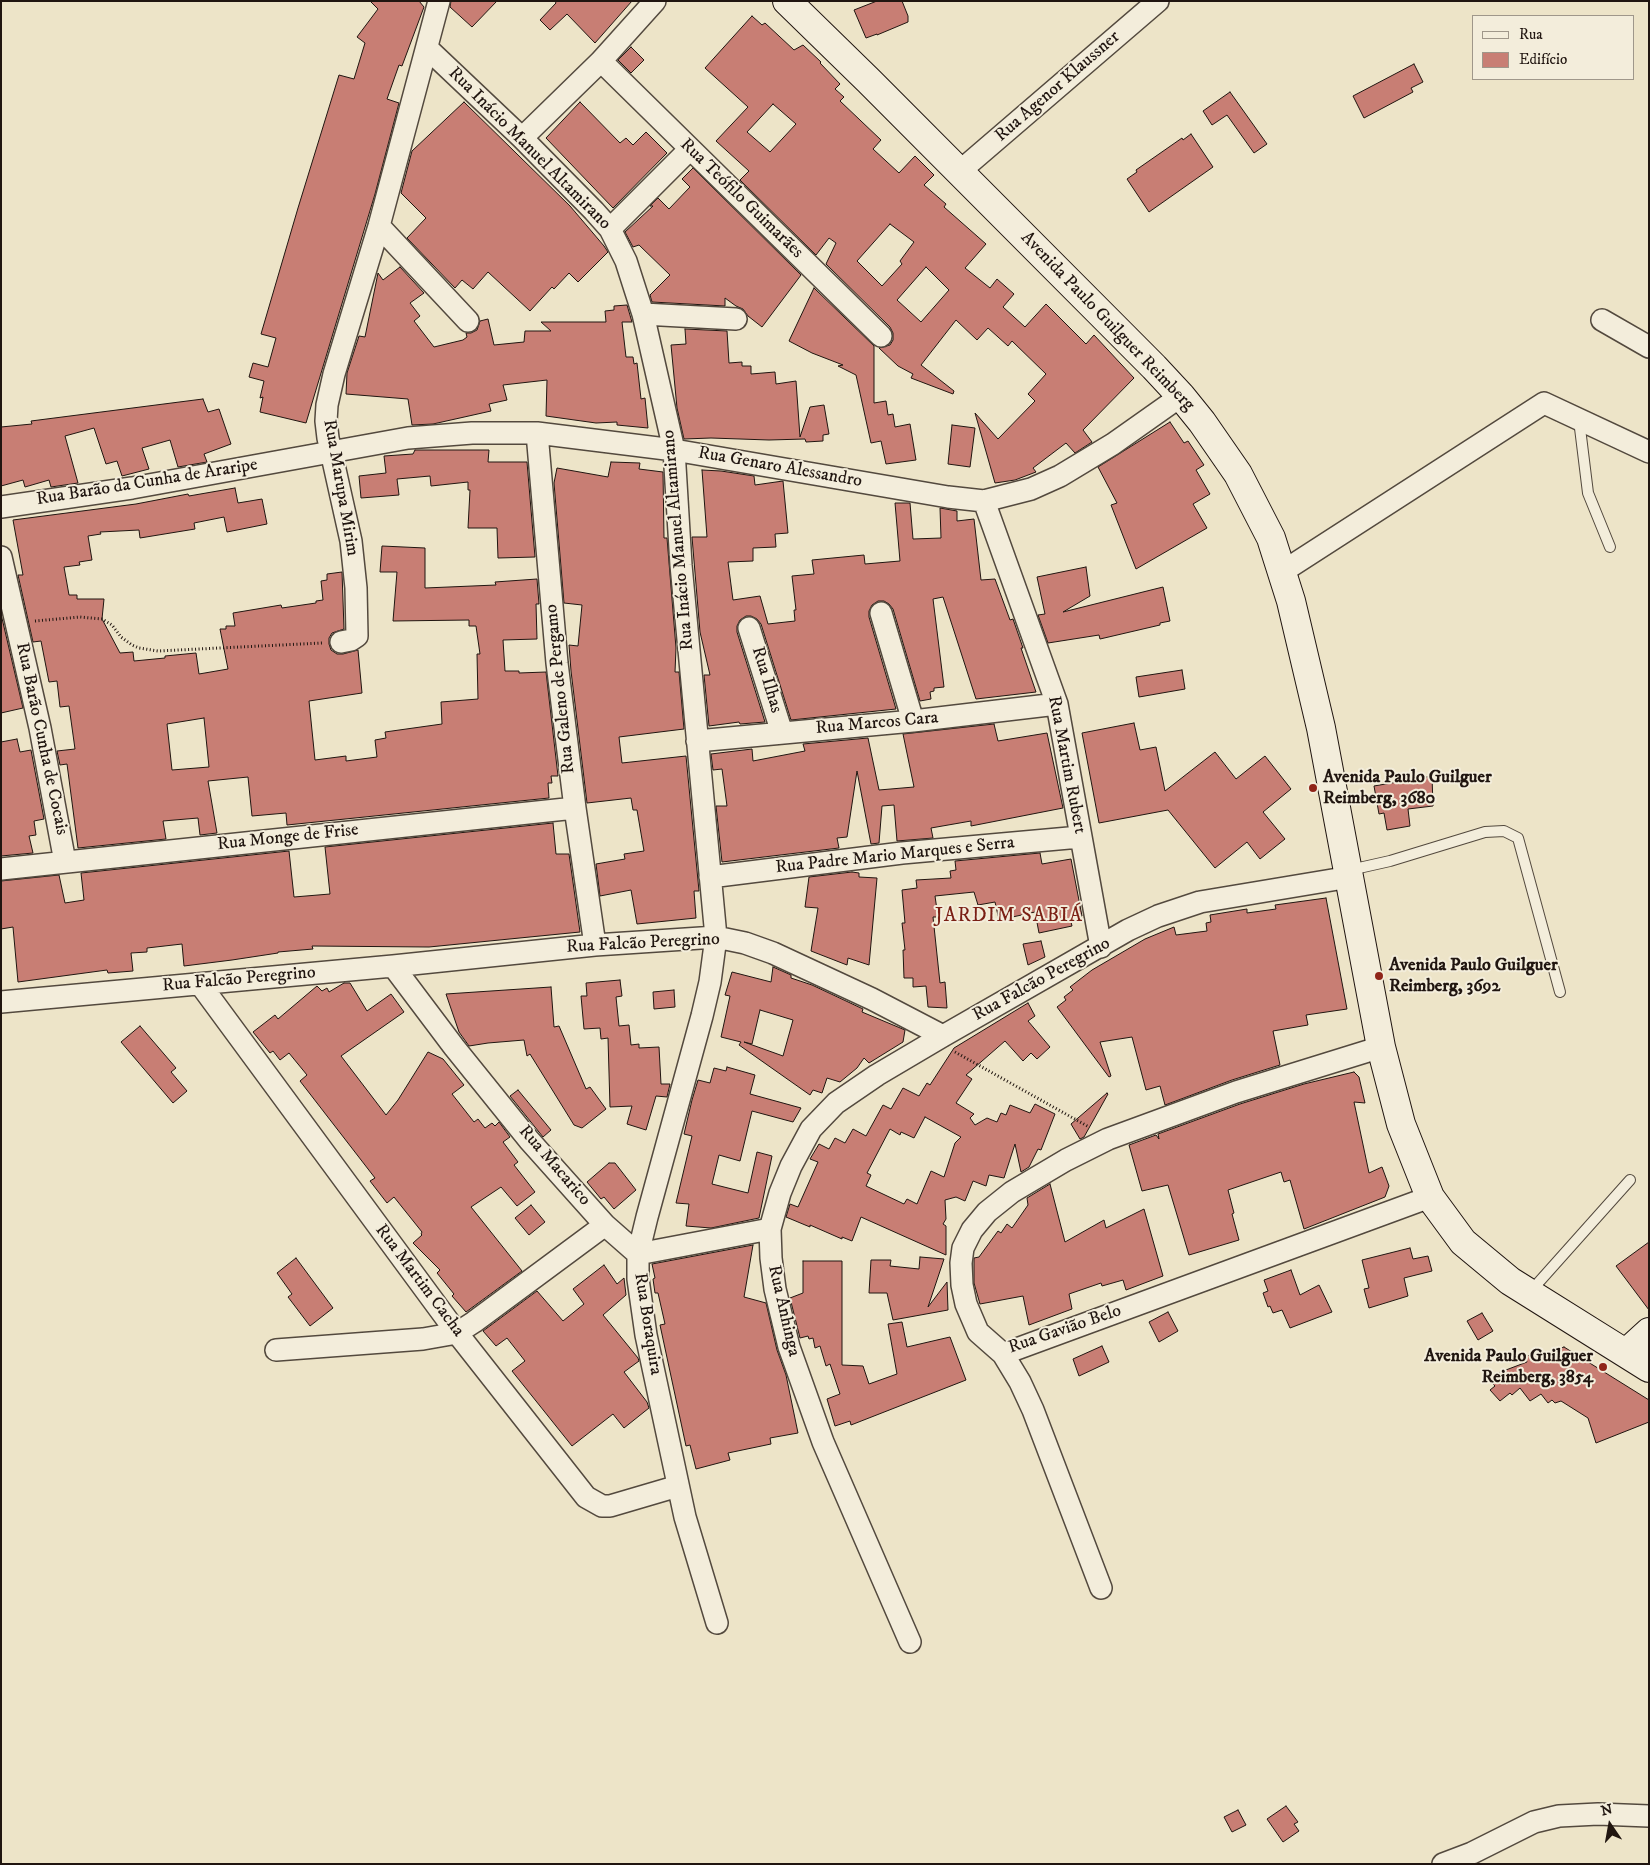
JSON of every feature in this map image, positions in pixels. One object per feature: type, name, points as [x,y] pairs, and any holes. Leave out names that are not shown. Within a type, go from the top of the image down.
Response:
[{"type":"main road","name":"Avenida Paulo Guilguer Reimberg","points":[[787,1],[869,80],[1181,396],[1202,422],[1238,474],[1271,538],[1291,601],[1320,724],[1381,1047],[1401,1124],[1430,1197],[1463,1242],[1510,1281],[1649,1368]]},
{"type":"main road","points":[[1626,1353],[1649,1332]]},
{"type":"street","name":"Rua Marupa Mirim","points":[[340,642],[351,640],[357,636],[356,596],[350,536],[326,421],[327,405],[334,374],[379,226],[439,1]]},
{"type":"street","points":[[522,138],[601,61],[655,1]]},
{"type":"street","name":"Rua Agenor Klaussner","points":[[959,172],[1158,1]]},
{"type":"street","name":"Rua Inácio Manuel Altamirano","points":[[427,48],[522,138],[594,211],[610,229],[626,261],[643,314],[674,450],[681,565],[716,937]]},
{"type":"street","name":"Rua Teófilo Guimarães","points":[[601,61],[881,336]]},
{"type":"street","points":[[610,229],[690,149]]},
{"type":"street","points":[[379,226],[468,321]]},
{"type":"street","points":[[643,314],[736,319]]},
{"type":"street","points":[[1602,320],[1649,347]]},
{"type":"street","name":"Rua Genaro Alessandro","points":[[292,458],[408,438],[472,433],[537,433],[674,450],[948,497],[984,501],[1030,489],[1060,476],[1113,444],[1181,396]]},
{"type":"street","points":[[1282,572],[1544,403],[1649,452]]},
{"type":"street","name":"Rua Galeno de Pergamo","points":[[537,433],[557,662],[575,808],[595,944]]},
{"type":"street","name":"Rua Barão da Cunha de Araripe","points":[[1,507],[132,488],[292,458]]},
{"type":"street","name":"Rua Martim Rubert","points":[[984,501],[1057,704],[1101,947]]},
{"type":"street","name":"Rua Barão Cunha de Cocais","points":[[1,557],[5,590],[17,624],[50,772],[65,862]]},
{"type":"street","points":[[881,613],[912,721]]},
{"type":"street","name":"Rua Ilhas","points":[[749,628],[782,732]]},
{"type":"street","name":"Rua Marcos Cara","points":[[697,741],[912,721],[1057,704]]},
{"type":"street","name":"Rua Monge de Frise","points":[[1,869],[575,808]]},
{"type":"street","name":"Rua Padre Mario Marques e Serra","points":[[710,877],[902,854],[1080,837]]},
{"type":"street","name":"Rua Falcão Peregrino","points":[[1,1002],[394,966],[595,944],[716,937],[745,943],[773,952],[872,999],[949,1044],[1128,930],[1158,916],[1200,902],[1349,874]]},
{"type":"street","name":"Rua Boraquira","points":[[716,937],[710,982],[702,1016],[638,1254],[640,1304],[678,1486],[694,1552],[717,1623]]},
{"type":"street","name":"Rua Macarico","points":[[394,966],[454,1047],[529,1140],[606,1225],[638,1254]]},
{"type":"street","name":"Rua Martim Cacha","points":[[200,984],[457,1332],[586,1497],[593,1503],[610,1506],[678,1486]]},
{"type":"street","name":"Rua Anhinga","points":[[910,1642],[823,1442],[789,1347],[776,1290],[771,1258],[770,1229],[787,1175],[811,1129],[836,1103],[877,1075],[949,1044]]},
{"type":"street","name":"Rua Gavião Belo","points":[[1381,1047],[1236,1092],[1108,1139],[1066,1160],[1012,1192],[987,1212],[972,1230],[963,1248],[961,1263],[962,1285],[972,1318],[978,1332],[1003,1354],[1430,1197]]},
{"type":"street","points":[[276,1350],[423,1339],[457,1332],[474,1322],[606,1225]]},
{"type":"street","points":[[638,1254],[770,1229]]},
{"type":"street","points":[[1003,1354],[1020,1382],[1033,1410],[1101,1588]]},
{"type":"street","points":[[1442,1864],[1472,1853],[1534,1822],[1559,1816],[1598,1814],[1649,1816]]},
{"type":"lane","points":[[1578,419],[1588,493],[1610,547]]},
{"type":"lane","points":[[1349,874],[1484,832],[1504,831],[1518,838],[1560,992]]},
{"type":"lane","points":[[1530,1293],[1630,1180]]},
{"type":"path","points":[[17,624],[51,618],[80,617],[102,620],[112,625],[120,637],[132,645],[138,648],[158,651],[340,642]]},
{"type":"path","points":[[949,1044],[1093,1129]]},
{"type":"building","points":[[370,1],[419,1],[424,7],[402,66],[399,65],[387,99],[399,103],[375,194],[306,423],[260,412],[263,397],[260,398],[264,381],[249,377],[253,363],[268,367],[276,338],[261,334],[339,75],[354,79],[365,43],[357,37],[378,9]]},
{"type":"building","points":[[451,1],[497,1],[472,27],[450,7]]},
{"type":"building","points":[[555,1],[632,1],[595,43],[567,14],[550,30],[540,20],[556,3]]},
{"type":"building","points":[[877,1],[902,1],[908,16],[908,22],[866,38],[854,10]]},
{"type":"building","points":[[752,16],[762,25],[765,23],[794,50],[803,45],[821,62],[840,84],[835,89],[844,97],[840,101],[881,140],[873,149],[899,173],[915,156],[934,175],[924,185],[946,204],[944,207],[986,244],[965,268],[990,288],[997,279],[1014,294],[1003,307],[1025,327],[1046,304],[1086,344],[1094,335],[1134,378],[1083,430],[1092,442],[1075,453],[1066,443],[1033,468],[1036,472],[1015,480],[995,483],[975,413],[998,439],[1035,401],[1028,394],[1046,374],[1012,341],[1008,346],[988,328],[977,340],[956,320],[921,365],[954,391],[953,394],[911,378],[913,374],[898,366],[879,348],[890,345],[893,340],[893,333],[890,327],[826,264],[836,243],[829,238],[816,255],[740,180],[749,171],[716,141],[748,107],[705,68]],"holes":[[[773,104],[796,124],[770,152],[747,132]],[[890,224],[914,242],[900,261],[902,264],[882,286],[857,261]],[[926,267],[949,290],[921,322],[897,300]]]},
{"type":"building","points":[[631,47],[644,60],[631,73],[618,60]]},
{"type":"building","points":[[1414,64],[1423,82],[1411,88],[1413,92],[1364,118],[1353,96]]},
{"type":"building","points":[[1230,92],[1267,144],[1254,153],[1227,115],[1212,125],[1203,111]]},
{"type":"building","points":[[464,102],[570,206],[608,252],[578,282],[569,273],[554,289],[552,287],[530,311],[488,272],[473,289],[462,280],[455,288],[407,238],[426,218],[401,193],[412,151]]},
{"type":"building","points":[[580,102],[620,143],[626,138],[633,145],[646,132],[667,153],[613,208],[546,138]]},
{"type":"building","points":[[1191,134],[1213,167],[1149,212],[1127,179],[1137,172],[1136,170],[1182,138],[1183,140]]},
{"type":"building","points":[[693,168],[801,275],[762,327],[748,316],[743,309],[725,298],[725,306],[652,302],[650,295],[670,275],[639,245],[633,247],[625,232],[653,206],[650,206],[658,198],[669,209],[690,187],[682,179]]},
{"type":"building","points":[[400,267],[424,293],[410,303],[420,316],[414,321],[434,347],[463,340],[467,337],[466,333],[477,330],[480,321],[488,319],[494,345],[524,342],[525,331],[551,331],[541,322],[606,322],[605,311],[614,310],[614,306],[627,305],[632,322],[622,322],[626,357],[633,357],[634,364],[637,363],[641,399],[645,398],[648,428],[617,425],[617,422],[596,423],[546,416],[547,380],[503,385],[507,400],[489,404],[491,411],[433,424],[412,425],[408,399],[346,394],[347,373],[359,336],[365,337],[378,273],[383,280]]},
{"type":"building","points":[[814,288],[874,346],[874,403],[886,401],[888,415],[893,414],[895,427],[910,424],[916,460],[886,464],[881,441],[871,443],[856,375],[838,366],[843,365],[812,353],[789,341]]},
{"type":"building","points":[[685,329],[727,331],[729,363],[742,362],[742,366],[751,366],[751,374],[775,372],[776,384],[796,381],[800,437],[810,407],[824,405],[829,434],[823,435],[823,441],[806,442],[805,439],[684,439],[677,408],[671,345],[686,344]]},
{"type":"building","points":[[203,399],[208,412],[219,409],[231,444],[204,454],[207,462],[178,467],[170,440],[142,448],[149,469],[122,476],[117,461],[106,464],[94,428],[65,436],[78,483],[51,487],[49,480],[25,487],[23,480],[1,486],[1,427],[32,424],[31,421]]},
{"type":"building","points":[[1170,422],[1184,443],[1188,441],[1204,465],[1196,470],[1210,494],[1193,504],[1207,528],[1136,569],[1111,505],[1117,503],[1098,467]]},
{"type":"building","points":[[952,425],[975,428],[970,467],[948,464]]},
{"type":"building","points":[[415,450],[489,450],[488,462],[527,462],[535,557],[498,558],[497,528],[468,528],[470,490],[468,490],[468,482],[431,486],[430,476],[397,479],[399,495],[361,498],[359,476],[386,473],[384,456],[413,454]]},
{"type":"building","points":[[611,462],[640,463],[639,469],[663,472],[664,538],[667,538],[676,648],[675,672],[679,672],[684,729],[619,737],[622,763],[686,756],[699,891],[694,891],[696,918],[637,924],[631,890],[600,896],[596,864],[625,859],[624,854],[644,851],[637,810],[633,810],[631,798],[587,803],[569,645],[578,646],[582,605],[564,603],[554,483],[557,468],[608,477]]},
{"type":"building","points":[[702,470],[754,476],[755,485],[783,481],[788,533],[775,534],[776,547],[753,548],[753,561],[728,562],[733,600],[760,596],[768,624],[795,621],[794,610],[796,610],[792,576],[814,574],[812,560],[864,555],[865,564],[900,561],[895,503],[910,503],[913,539],[941,538],[940,508],[957,511],[957,521],[974,519],[981,580],[995,579],[1010,620],[1013,619],[1036,692],[976,699],[943,597],[933,599],[944,687],[934,688],[934,691],[930,692],[931,699],[920,701],[893,609],[884,601],[878,601],[872,605],[869,617],[896,709],[791,720],[761,624],[757,619],[746,616],[740,620],[737,632],[765,722],[740,724],[739,722],[709,726],[704,675],[710,675],[700,632],[692,537],[707,537]]},
{"type":"building","points":[[235,488],[238,503],[262,499],[267,524],[227,532],[224,517],[194,523],[195,529],[140,538],[139,530],[100,532],[101,534],[88,536],[92,560],[79,562],[80,565],[64,567],[69,595],[77,595],[77,599],[104,599],[102,619],[120,653],[133,652],[134,661],[196,653],[199,674],[228,669],[220,629],[226,629],[226,626],[235,626],[233,613],[281,605],[282,608],[316,603],[316,601],[323,600],[321,581],[327,580],[327,574],[342,572],[344,629],[332,633],[329,638],[329,644],[331,650],[337,654],[358,650],[362,693],[309,701],[315,760],[346,756],[346,761],[377,757],[375,740],[386,738],[385,732],[442,724],[441,702],[478,699],[477,654],[480,654],[476,626],[469,626],[469,620],[393,621],[397,572],[380,572],[382,546],[425,548],[425,588],[496,585],[495,582],[537,579],[539,604],[536,604],[537,639],[503,640],[505,671],[519,671],[519,673],[546,672],[558,776],[551,776],[552,783],[548,783],[549,798],[287,825],[286,813],[252,816],[248,777],[208,781],[217,833],[200,835],[198,818],[163,821],[166,839],[78,848],[67,764],[60,765],[57,751],[75,749],[69,706],[60,707],[57,681],[49,682],[41,641],[33,642],[18,575],[23,575],[13,520],[136,504],[188,494],[189,496]],"holes":[[[204,718],[209,767],[172,770],[167,724]]]},
{"type":"building","points":[[1086,567],[1090,596],[1063,612],[1163,587],[1170,621],[1100,639],[1099,635],[1048,643],[1038,615],[1045,614],[1037,577]]},
{"type":"building","points":[[1,614],[23,708],[1,713]]},
{"type":"building","points":[[1182,670],[1185,689],[1139,697],[1136,677]]},
{"type":"building","points":[[1134,723],[1140,750],[1156,747],[1165,791],[1215,752],[1236,779],[1265,756],[1291,789],[1263,812],[1285,839],[1260,859],[1247,842],[1215,868],[1168,810],[1099,823],[1082,733]]},
{"type":"building","points":[[994,724],[998,741],[1047,733],[1063,808],[971,826],[971,821],[931,828],[933,838],[897,841],[894,805],[882,806],[879,843],[871,844],[857,771],[847,837],[837,838],[839,848],[722,862],[716,806],[727,806],[722,769],[713,770],[711,754],[752,749],[753,761],[805,751],[803,744],[868,738],[879,790],[914,787],[903,734]]},
{"type":"building","points":[[17,739],[20,752],[31,750],[44,819],[34,821],[36,835],[29,836],[33,853],[1,856],[1,742]]},
{"type":"building","points":[[1432,776],[1433,806],[1408,809],[1410,826],[1387,830],[1384,813],[1379,814],[1374,786]]},
{"type":"building","points":[[553,823],[556,854],[569,854],[580,932],[429,947],[312,946],[313,949],[278,952],[184,966],[182,944],[147,948],[147,952],[131,953],[133,971],[108,973],[107,970],[18,982],[13,927],[1,929],[1,881],[59,875],[65,903],[84,900],[81,873],[289,851],[294,897],[330,894],[325,847]]},
{"type":"building","points":[[1040,853],[1042,864],[1071,859],[1082,916],[1070,918],[1072,926],[1039,933],[1035,912],[999,920],[995,902],[978,905],[974,892],[935,896],[938,917],[933,917],[940,983],[945,982],[947,1008],[928,1007],[926,986],[913,987],[913,978],[904,978],[903,950],[905,950],[902,923],[905,923],[902,890],[917,888],[916,880],[951,878],[950,871],[956,870],[955,861]]},
{"type":"building","points":[[852,872],[859,873],[859,877],[877,878],[869,965],[848,958],[847,965],[811,951],[818,908],[805,907],[809,877]]},
{"type":"building","points":[[1326,898],[1347,1009],[1306,1015],[1308,1025],[1273,1031],[1280,1065],[1232,1080],[1165,1105],[1160,1086],[1146,1090],[1132,1037],[1100,1042],[1111,1076],[1109,1077],[1057,1007],[1066,1000],[1064,997],[1073,990],[1070,987],[1092,970],[1145,939],[1174,927],[1176,935],[1207,931],[1206,923],[1211,922],[1210,915],[1247,909],[1247,913],[1276,909],[1275,905]]},
{"type":"building","points":[[1041,941],[1045,957],[1028,965],[1023,944]]},
{"type":"building","points":[[773,967],[791,975],[791,978],[812,985],[863,1009],[862,1012],[905,1030],[903,1042],[869,1063],[864,1058],[857,1068],[840,1082],[827,1078],[822,1093],[813,1090],[810,1095],[739,1045],[741,1042],[721,1037],[730,996],[725,995],[732,972],[771,982]],"holes":[[[760,1010],[793,1020],[783,1056],[744,1042],[752,1044]]]},
{"type":"building","points":[[620,980],[622,996],[616,997],[619,1026],[629,1025],[631,1045],[639,1044],[639,1048],[659,1047],[661,1084],[670,1084],[667,1097],[656,1096],[646,1130],[627,1124],[632,1106],[610,1107],[608,1038],[601,1039],[600,1028],[584,1029],[581,996],[587,996],[586,983]]},
{"type":"building","points":[[344,983],[350,983],[367,1011],[391,994],[404,1012],[341,1056],[386,1115],[398,1100],[428,1052],[443,1059],[464,1085],[452,1094],[474,1122],[478,1119],[485,1128],[492,1123],[495,1126],[499,1122],[510,1137],[503,1142],[518,1162],[514,1165],[535,1192],[517,1206],[501,1187],[471,1207],[522,1271],[466,1312],[452,1296],[454,1294],[437,1273],[440,1270],[413,1243],[422,1235],[422,1232],[394,1197],[387,1203],[370,1181],[375,1178],[300,1081],[307,1075],[289,1053],[280,1060],[273,1051],[270,1053],[253,1032],[275,1015],[278,1019],[317,986],[322,991],[327,988],[329,992]]},
{"type":"building","points":[[551,987],[554,1027],[559,1026],[586,1089],[590,1087],[606,1109],[582,1128],[574,1125],[530,1054],[527,1056],[524,1040],[469,1046],[459,1032],[446,994]]},
{"type":"building","points":[[674,990],[675,1007],[654,1009],[653,992]]},
{"type":"building","points":[[1028,1003],[1035,1016],[1028,1021],[1050,1047],[1037,1059],[1031,1053],[1023,1061],[1005,1041],[966,1075],[972,1079],[956,1103],[974,1114],[970,1118],[975,1125],[987,1118],[997,1122],[1001,1113],[1006,1115],[1010,1105],[1030,1113],[1035,1104],[1055,1114],[1041,1150],[1038,1149],[1029,1167],[1021,1172],[1015,1144],[1004,1178],[989,1175],[986,1186],[973,1181],[965,1201],[956,1197],[945,1200],[946,1219],[943,1224],[946,1226],[946,1255],[861,1217],[852,1241],[842,1237],[842,1239],[786,1217],[790,1204],[798,1207],[818,1162],[810,1159],[819,1144],[829,1149],[835,1138],[845,1143],[853,1129],[866,1136],[883,1105],[891,1109],[903,1088],[919,1096],[927,1083],[930,1085],[954,1048]],"holes":[[[925,1117],[961,1137],[955,1143],[944,1177],[931,1171],[917,1204],[907,1199],[904,1204],[866,1186],[871,1175],[867,1173],[890,1129],[900,1135],[901,1132],[914,1138]]]},
{"type":"building","points":[[140,1026],[176,1068],[171,1072],[187,1091],[173,1103],[121,1042]]},
{"type":"building","points":[[727,1067],[755,1075],[750,1094],[801,1108],[793,1122],[752,1111],[740,1161],[719,1155],[712,1184],[748,1193],[757,1152],[772,1156],[759,1218],[711,1228],[686,1226],[689,1204],[676,1203],[692,1136],[684,1134],[692,1100],[698,1080],[710,1083],[714,1068],[726,1071]]},
{"type":"building","points":[[1354,1072],[1359,1077],[1365,1103],[1354,1102],[1369,1173],[1382,1167],[1389,1186],[1385,1197],[1304,1229],[1290,1180],[1284,1182],[1281,1172],[1228,1190],[1239,1240],[1189,1255],[1168,1185],[1142,1191],[1129,1145],[1156,1135],[1159,1139],[1158,1134],[1240,1104],[1304,1084]]},
{"type":"building","points":[[518,1090],[551,1130],[543,1137],[510,1096]]},
{"type":"building","points":[[1107,1093],[1084,1137],[1080,1139],[1071,1124]]},
{"type":"building","points":[[609,1163],[615,1163],[636,1190],[614,1209],[604,1197],[601,1199],[587,1182]]},
{"type":"building","points":[[1050,1184],[1065,1242],[1104,1220],[1106,1228],[1144,1209],[1163,1276],[1126,1290],[1123,1280],[1102,1286],[1101,1283],[1069,1294],[1072,1309],[1029,1325],[1023,1296],[980,1304],[974,1283],[974,1258],[979,1257],[998,1231],[1001,1233],[1007,1224],[1012,1228],[1028,1205],[1027,1198]]},
{"type":"building","points":[[531,1205],[545,1222],[529,1235],[515,1218]]},
{"type":"building","points":[[1649,1242],[1649,1310],[1616,1266]]},
{"type":"building","points":[[753,1245],[744,1297],[766,1303],[777,1350],[786,1375],[798,1433],[770,1438],[771,1444],[728,1453],[730,1460],[696,1469],[690,1445],[686,1446],[660,1325],[665,1324],[658,1293],[655,1293],[653,1279],[655,1278],[652,1264]]},
{"type":"building","points":[[1410,1248],[1413,1259],[1428,1256],[1432,1271],[1404,1278],[1408,1296],[1369,1308],[1364,1289],[1369,1288],[1362,1260]]},
{"type":"building","points":[[920,1257],[944,1259],[928,1307],[947,1282],[948,1310],[893,1320],[887,1293],[869,1293],[871,1260],[891,1260],[890,1266],[919,1269]]},
{"type":"building","points":[[296,1258],[333,1308],[310,1326],[288,1297],[292,1294],[277,1273]]},
{"type":"building","points":[[803,1261],[842,1261],[842,1365],[863,1366],[869,1384],[897,1374],[888,1324],[902,1322],[907,1347],[950,1337],[966,1380],[851,1425],[850,1421],[835,1426],[827,1399],[840,1394],[830,1364],[826,1366],[820,1346],[815,1348],[813,1338],[809,1339],[808,1336],[800,1338],[790,1298],[803,1293]]},
{"type":"building","points":[[604,1265],[617,1284],[624,1278],[626,1295],[603,1315],[638,1358],[639,1361],[624,1372],[647,1402],[649,1408],[624,1428],[613,1414],[572,1446],[512,1371],[525,1361],[507,1338],[496,1346],[483,1331],[537,1291],[563,1321],[584,1304],[573,1289]]},
{"type":"building","points":[[1291,1270],[1300,1295],[1319,1285],[1332,1312],[1290,1328],[1282,1310],[1273,1313],[1270,1306],[1268,1307],[1263,1293],[1268,1291],[1264,1280]]},
{"type":"building","points":[[1168,1312],[1178,1331],[1159,1342],[1149,1322]]},
{"type":"building","points":[[1482,1313],[1493,1331],[1478,1340],[1467,1321]]},
{"type":"building","points":[[1102,1346],[1109,1362],[1079,1376],[1073,1359]]},
{"type":"building","points":[[1564,1347],[1649,1400],[1649,1422],[1596,1443],[1588,1418],[1561,1401],[1555,1403],[1552,1400],[1548,1403],[1541,1394],[1530,1401],[1520,1388],[1512,1395],[1510,1393],[1500,1401],[1490,1390],[1495,1386],[1490,1381],[1498,1373],[1527,1362],[1525,1357],[1539,1351],[1541,1356]]},
{"type":"building","points":[[1286,1806],[1298,1822],[1294,1824],[1299,1831],[1283,1842],[1267,1819]]},
{"type":"building","points":[[1238,1810],[1246,1825],[1232,1832],[1224,1817]]},
{"type":"place","name":"Avenida Paulo Guilguer Reimberg, 3680","points":[[1313,788]]},
{"type":"place","name":"Avenida Paulo Guilguer Reimberg, 3692","points":[[1379,976]]},
{"type":"place","name":"Avenida Paulo Guilguer Reimberg, 3854","points":[[1603,1367]]},
{"type":"district","name":"JARDIM SABIÁ","points":[[1009,917]]}]
